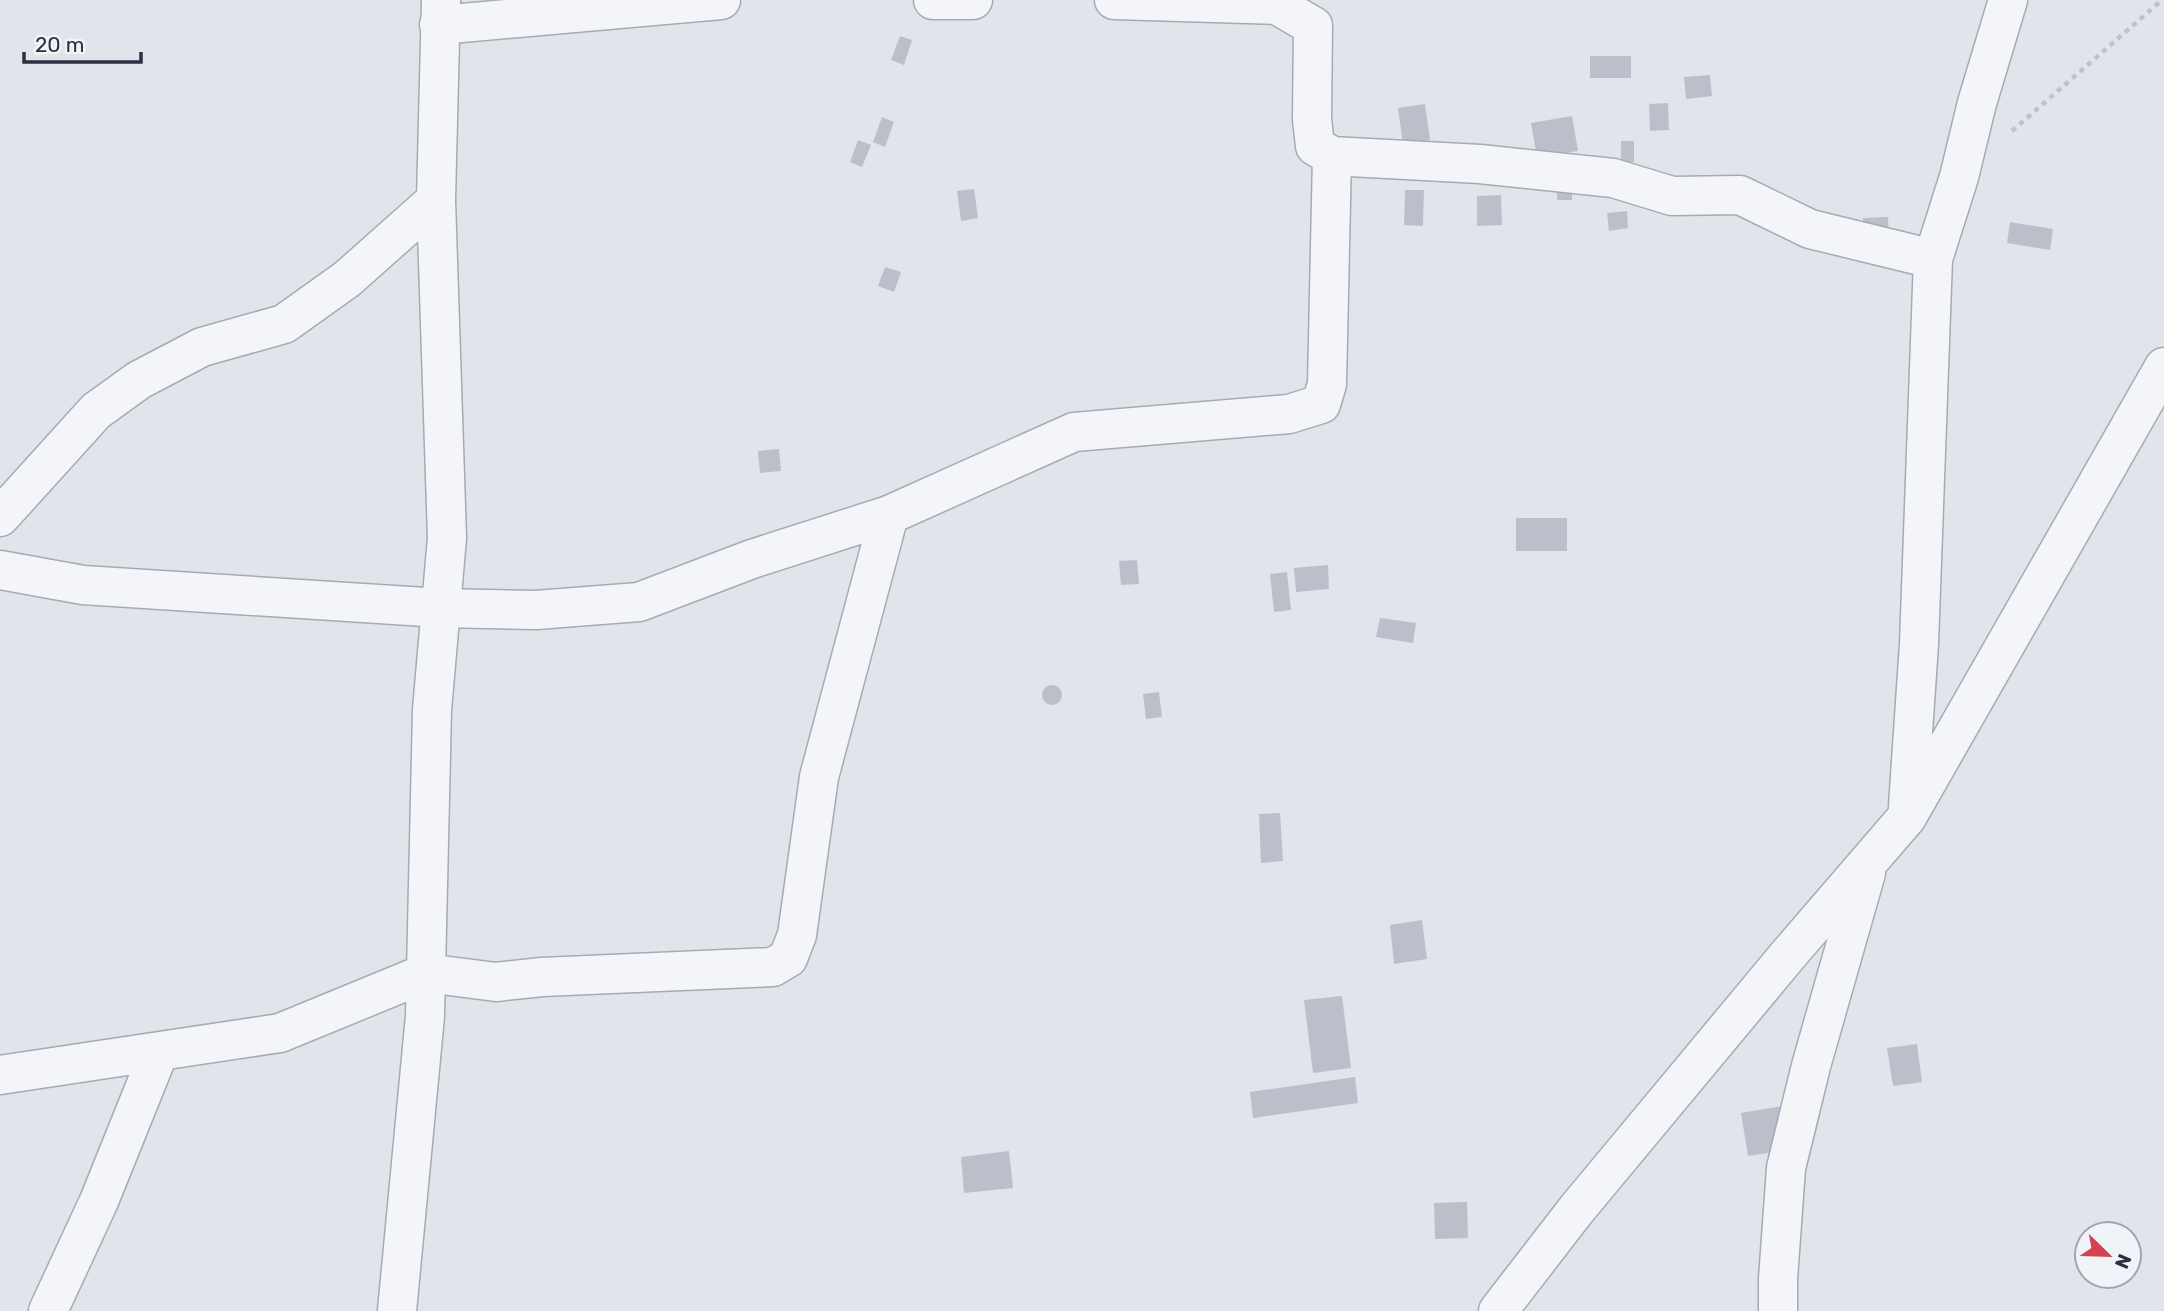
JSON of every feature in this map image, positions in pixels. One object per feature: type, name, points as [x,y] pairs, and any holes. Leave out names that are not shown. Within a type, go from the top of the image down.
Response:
[{"type":"street","points":[[397,1311],[425,1016],[432,710],[447,538],[436,201],[440,13],[721,0]]},
{"type":"street","points":[[933,0],[973,0]]},
{"type":"street","points":[[1114,0],[1277,5],[1312,26],[1312,119],[1315,146],[1332,156],[1480,164],[1613,178],[1672,196],[1740,195],[1810,229],[1933,259]]},
{"type":"street","points":[[1908,817],[1919,644],[1933,259],[1959,177],[1977,103],[2008,0]]},
{"type":"street","points":[[0,570],[83,585],[441,608],[536,610],[639,601],[752,559],[889,515],[1074,432],[1289,414],[1321,404],[1327,384],[1332,156]]},
{"type":"street","points":[[0,517],[96,411],[139,380],[202,347],[284,324],[347,279],[436,201]]},
{"type":"street","points":[[1498,1311],[1585,1199],[1908,817],[2164,367]]},
{"type":"street","points":[[0,1075],[280,1033],[426,973],[496,982],[542,977],[774,967],[788,958],[797,935],[818,777],[889,515]]},
{"type":"street","points":[[1778,1311],[1786,1168],[1811,1066],[1869,860]]},
{"type":"street","points":[[48,1311],[99,1200],[159,1052]]},
{"type":"path","points":[[2010,133],[2162,0]]},
{"type":"building","points":[[900,36],[912,40],[904,65],[891,60]]},
{"type":"building","points":[[1590,56],[1631,56],[1631,78],[1590,78]]},
{"type":"building","points":[[1710,75],[1712,96],[1686,99],[1684,77]]},
{"type":"building","points":[[1668,103],[1669,130],[1650,131],[1649,104]]},
{"type":"building","points":[[1425,104],[1430,140],[1403,144],[1398,108]]},
{"type":"building","points":[[1572,116],[1578,151],[1537,157],[1531,123]]},
{"type":"building","points":[[882,117],[894,122],[885,147],[873,142]]},
{"type":"building","points":[[858,140],[871,145],[862,167],[850,162]]},
{"type":"building","points":[[1621,141],[1634,141],[1634,162],[1621,162]]},
{"type":"building","points":[[1557,187],[1572,187],[1572,200],[1557,200]]},
{"type":"building","points":[[974,189],[978,218],[961,221],[957,191]]},
{"type":"building","points":[[1405,190],[1424,190],[1423,226],[1404,225]]},
{"type":"building","points":[[1501,195],[1502,225],[1477,226],[1477,196]]},
{"type":"building","points":[[1627,211],[1628,228],[1609,231],[1607,213]]},
{"type":"building","points":[[1888,217],[1889,236],[1863,237],[1863,218]]},
{"type":"building","points":[[2010,222],[2053,229],[2050,250],[2007,243]]},
{"type":"building","points":[[885,267],[901,272],[894,292],[878,286]]},
{"type":"building","points":[[779,449],[781,471],[760,473],[758,451]]},
{"type":"building","points":[[1516,518],[1567,518],[1567,551],[1516,551]]},
{"type":"building","points":[[1137,560],[1139,584],[1121,585],[1119,561]]},
{"type":"building","points":[[1328,565],[1329,589],[1296,592],[1294,568]]},
{"type":"building","points":[[1287,572],[1291,610],[1274,612],[1270,574]]},
{"type":"building","points":[[1380,618],[1416,623],[1413,643],[1376,637]]},
{"type":"building","points":[[1048,685],[1056,685],[1062,695],[1056,705],[1048,705],[1042,699],[1042,691]]},
{"type":"building","points":[[1159,692],[1162,717],[1146,719],[1143,694]]},
{"type":"building","points":[[1280,813],[1283,861],[1261,863],[1259,814]]},
{"type":"building","points":[[1422,920],[1427,959],[1394,964],[1390,925]]},
{"type":"building","points":[[1342,996],[1351,1068],[1313,1073],[1304,1000]]},
{"type":"building","points":[[1917,1044],[1922,1082],[1893,1086],[1887,1048]]},
{"type":"building","points":[[1355,1077],[1358,1103],[1253,1118],[1250,1092]]},
{"type":"building","points":[[1783,1106],[1789,1150],[1748,1156],[1741,1113]]},
{"type":"building","points":[[1009,1151],[1013,1188],[964,1193],[961,1157]]},
{"type":"building","points":[[1467,1202],[1468,1238],[1435,1239],[1434,1203]]}]
